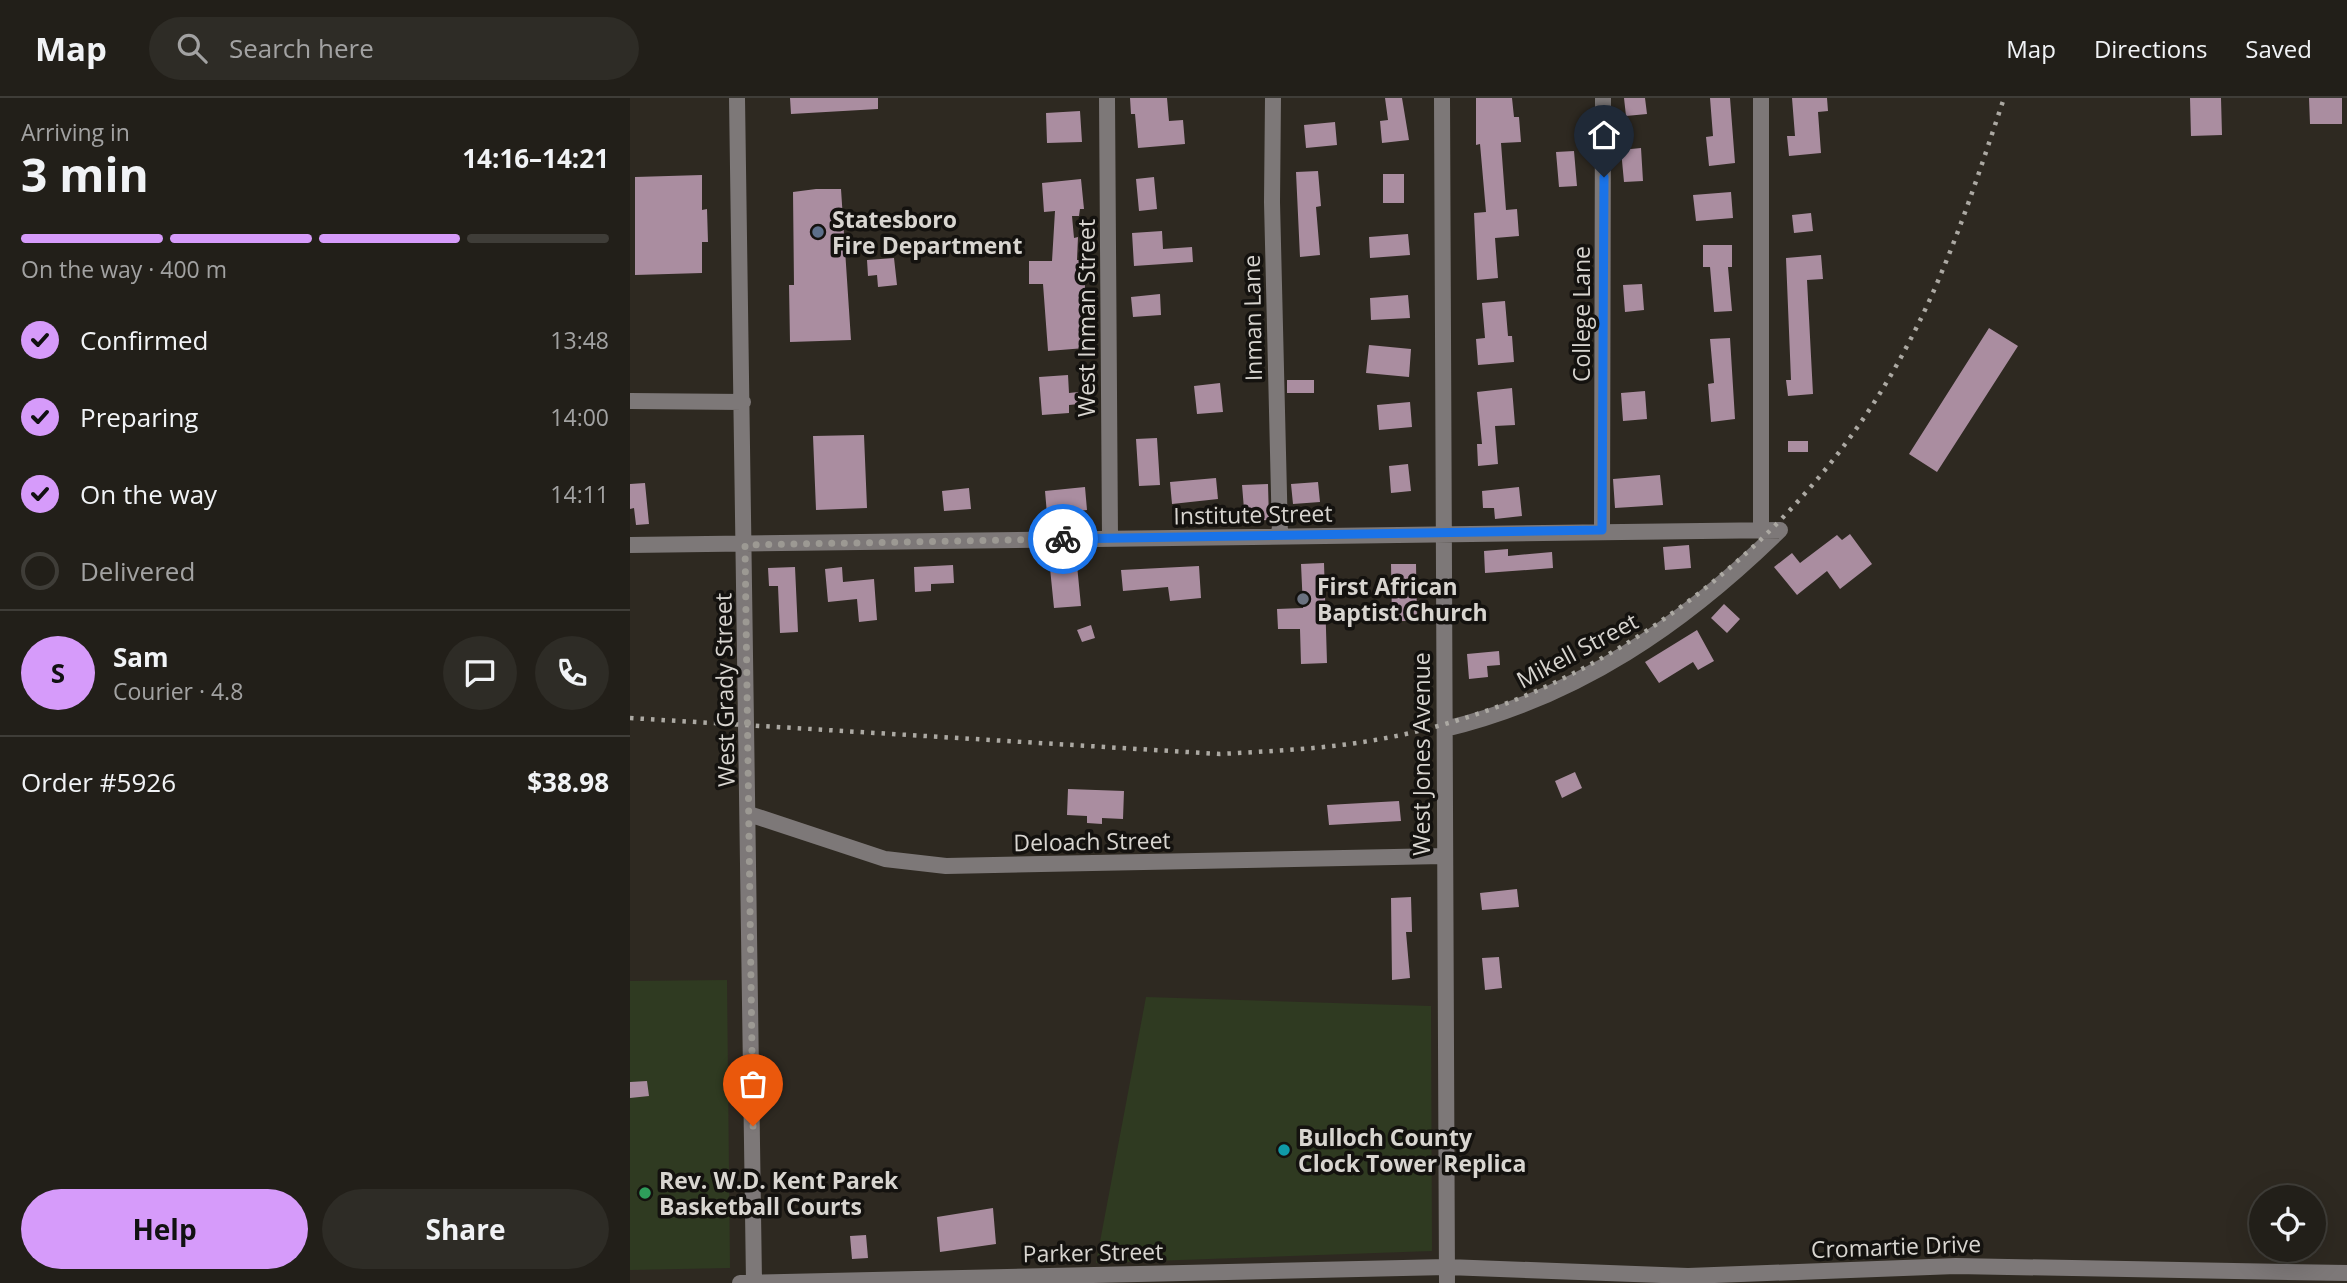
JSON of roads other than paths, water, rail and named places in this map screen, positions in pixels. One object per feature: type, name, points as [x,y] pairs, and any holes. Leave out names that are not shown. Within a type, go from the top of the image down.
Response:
[{"type":"street","name":"West Grady Street","points":[[737,98],[749,814],[747,1282]]},
{"type":"street","name":"West Inman Street","points":[[1107,98],[1110,538]]},
{"type":"street","name":"Inman Lane","points":[[1273,98],[1272,202],[1280,536]]},
{"type":"street","name":"West Jones Avenue","points":[[1442,98],[1443,856],[1447,1275]]},
{"type":"street","name":"College Lane","points":[[1602,530],[1603,98]]},
{"type":"street","points":[[1761,98],[1761,530]]},
{"type":"street","points":[[630,401],[743,402]]},
{"type":"street","name":"Institute Street","points":[[630,545],[1602,530],[1780,530]]},
{"type":"street","name":"Mikell Street","points":[[1444,729],[1513,709],[1561,689],[1634,650],[1717,590],[1780,530]]},
{"type":"street","name":"Deloach Street","points":[[749,814],[885,859],[946,866],[1443,856]]},
{"type":"street","name":"Cromartie Drive","points":[[1447,1275],[1688,1279],[1956,1266],[2347,1273]]},
{"type":"street","name":"Parker Street","points":[[747,1282],[1447,1275]]},
{"type":"railway","points":[[630,718],[1220,754],[1317,748],[1375,740],[1458,720],[1538,690],[1614,651],[1686,603],[1752,548],[1811,486],[1863,419],[1922,316],[1961,224],[2004,98]]},
{"type":"place","name":"Statesboro Fire Department","points":[[818,232]]},
{"type":"place","name":"First African Baptist Church","points":[[1303,599]]},
{"type":"place","name":"Bulloch County Clock Tower Replica","points":[[1284,1150]]},
{"type":"place","name":"Rev. W.D. Kent Parek Basketball Courts","points":[[645,1193]]}]
